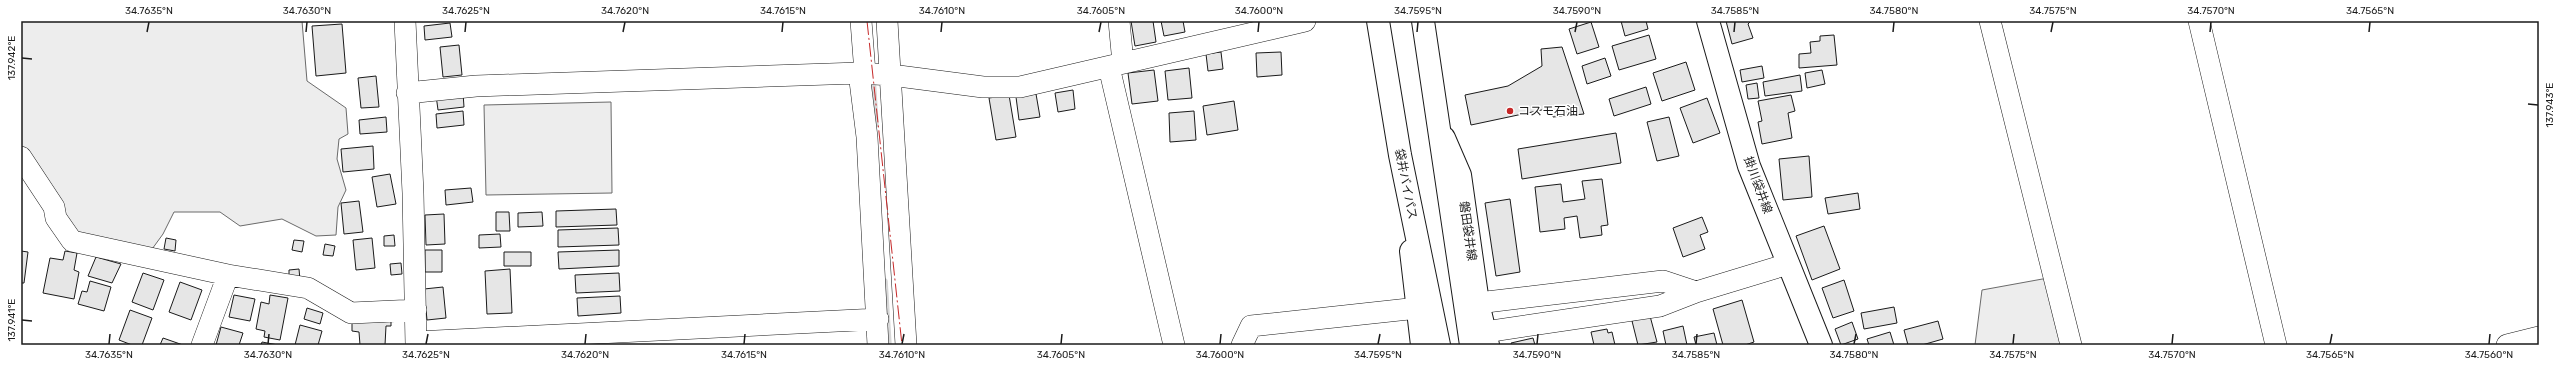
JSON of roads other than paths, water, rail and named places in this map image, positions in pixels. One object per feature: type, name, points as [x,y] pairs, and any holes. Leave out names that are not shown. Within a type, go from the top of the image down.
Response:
[{"type":"main road","name":"袋井バイパス","points":[[1378,21],[1399,150],[1424,344]]},
{"type":"main road","points":[[1423,21],[1436,120],[1481,341]]},
{"type":"main road","name":"掛川袋井線","points":[[1708,21],[1749,166],[1820,345]]},
{"type":"main road","name":"磐田袋井線","points":[[1436,120],[1460,175],[1478,303],[1481,341]]},
{"type":"main road","points":[[1399,150],[1418,308],[1424,344]]},
{"type":"street","points":[[405,21],[407,94],[413,193],[416,344],[878,319]]},
{"type":"street","points":[[862,21],[862,73],[868,137],[878,319],[878,345]]},
{"type":"street","points":[[886,21],[891,75],[906,345]]},
{"type":"street","points":[[1119,21],[1116,65],[1174,345]]},
{"type":"street","points":[[407,94],[476,86],[862,73],[891,75],[983,87],[1020,87],[1306,21]]},
{"type":"street","points":[[1990,21],[2071,345]]},
{"type":"street","points":[[2199,21],[2276,345]]},
{"type":"street","points":[[21,157],[54,207],[56,218],[72,241],[228,275],[308,288],[351,313],[416,310]]},
{"type":"street","points":[[1481,341],[1660,306],[1696,292],[1788,264]]},
{"type":"street","points":[[202,345],[228,275]]},
{"type":"street","points":[[1478,303],[1663,281],[1696,292]]},
{"type":"street","points":[[1242,345],[1251,326],[1418,308]]},
{"type":"street","points":[[2507,345],[2539,337]]},
{"type":"waterway","points":[[873,77],[876,125]]},
{"type":"waterway","points":[[885,281],[889,345]]},
{"type":"place","name":"コスモ石油","points":[[1510,111]]}]
